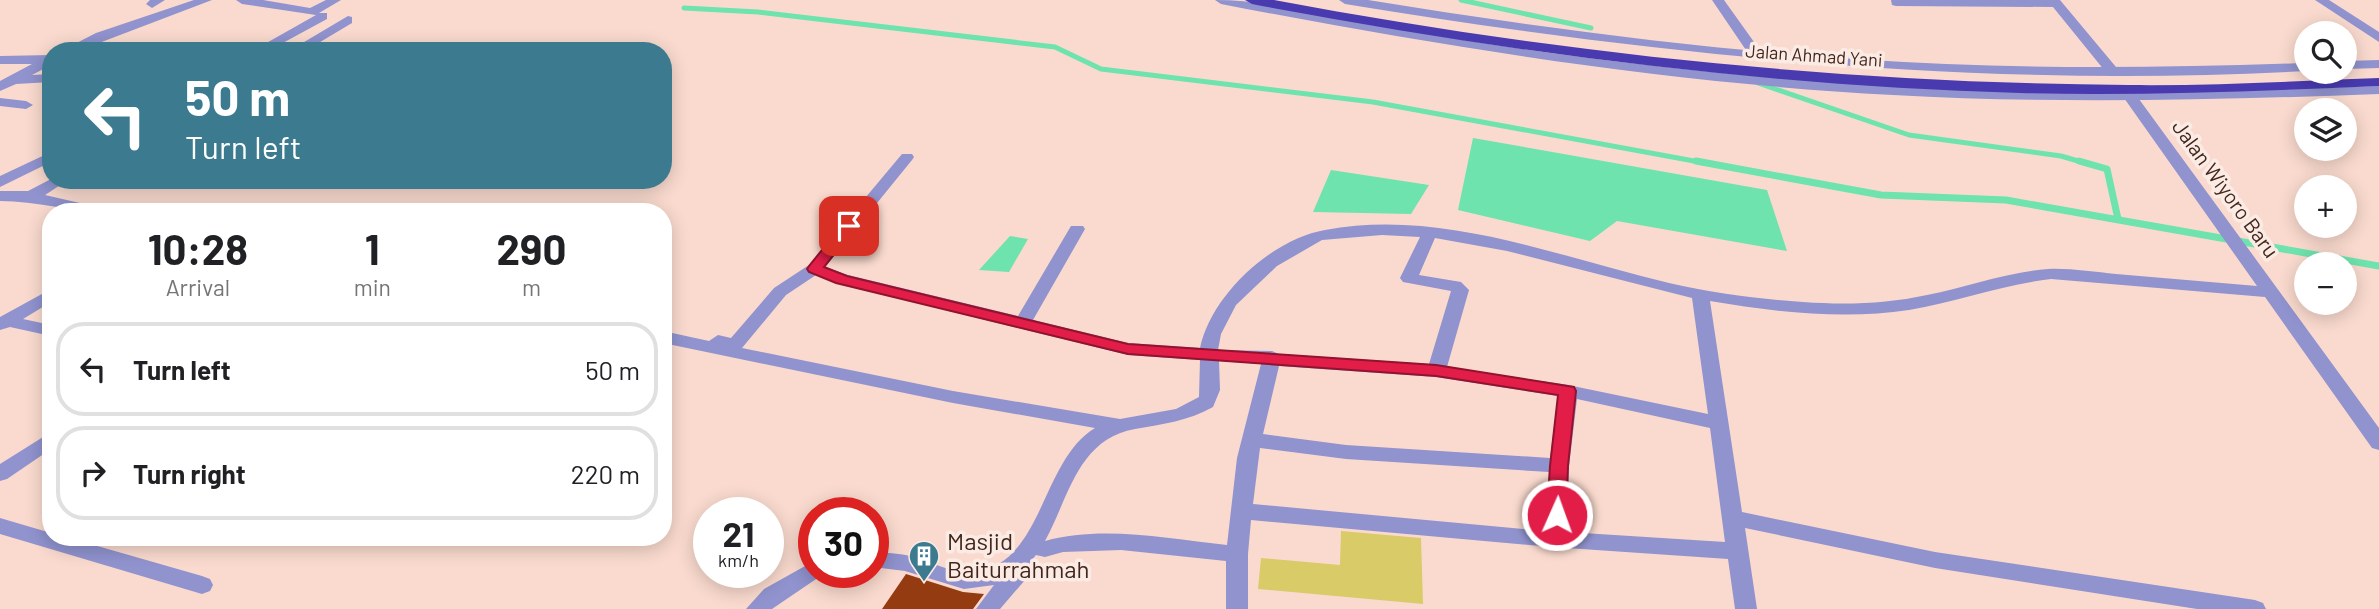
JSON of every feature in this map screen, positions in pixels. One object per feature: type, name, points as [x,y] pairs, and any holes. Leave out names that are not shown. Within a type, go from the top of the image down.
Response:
[{"type":"highway","name":"Jalan Ahmad Yani","points":[[1252,0],[1477,39],[1809,77],[2018,88],[2105,89],[2304,89],[2379,82]]},
{"type":"highway","name":"Jalan Ahmad Yani","points":[[1300,0],[1562,41],[1816,69],[2122,81],[2261,79],[2379,72]]},
{"type":"street","points":[[87,42],[206,0]]},
{"type":"street","points":[[242,0],[312,12],[335,0]]},
{"type":"street","points":[[1221,0],[1481,48],[1770,82],[1906,91],[2131,97],[2304,89],[2379,90]]},
{"type":"street","points":[[1345,0],[1472,21],[1757,56],[1962,70],[2114,73],[2294,67]]},
{"type":"street","points":[[1718,0],[1757,56]]},
{"type":"street","points":[[2321,0],[2379,38]]},
{"type":"street","points":[[1896,2],[2056,1],[2114,73]]},
{"type":"street","points":[[275,42],[323,16]]},
{"type":"street","points":[[310,42],[348,20]]},
{"type":"street","points":[[0,60],[42,60]]},
{"type":"street","points":[[7,84],[42,64]]},
{"type":"street","points":[[2357,65],[2379,64]]},
{"type":"street","points":[[7,84],[42,80]]},
{"type":"street","name":"Jalan Wiyoro Baru","points":[[2131,97],[2379,443]]},
{"type":"street","points":[[0,102],[26,105]]},
{"type":"street","points":[[672,332],[735,345],[775,295],[789,282],[815,269],[906,157]]},
{"type":"street","points":[[0,182],[42,161]]},
{"type":"street","points":[[31,196],[44,189]]},
{"type":"street","points":[[0,196],[31,196],[61,203]]},
{"type":"street","points":[[1022,324],[1077,229]]},
{"type":"street","points":[[987,609],[1038,547],[1077,452],[1091,439],[1117,425],[1187,412],[1206,403],[1211,390],[1209,353],[1212,332],[1223,309],[1237,292],[1301,243],[1320,235],[1370,229],[1404,229],[1555,257],[1700,294],[1781,305],[1876,307],[1910,304],[2019,277],[2051,274],[2271,292]]},
{"type":"street","points":[[1429,234],[1409,278],[1455,286],[1460,290],[1436,370]]},
{"type":"street","points":[[815,269],[842,279],[1128,349],[1436,370],[1568,391],[1719,423]]},
{"type":"street","points":[[1700,294],[1735,518],[1746,609]]},
{"type":"street","points":[[4,323],[42,300]]},
{"type":"street","points":[[4,323],[42,329]]},
{"type":"street","points":[[672,339],[953,397],[1117,425]]},
{"type":"street","points":[[1237,609],[1237,554],[1247,457],[1254,440],[1272,358]]},
{"type":"street","points":[[1556,540],[1559,466],[1568,391]]},
{"type":"street","points":[[1254,440],[1346,452],[1559,466]]},
{"type":"street","points":[[0,474],[42,445]]},
{"type":"street","points":[[1241,511],[1556,540],[1739,551]]},
{"type":"street","points":[[1735,518],[1935,559],[2255,609]]},
{"type":"street","points":[[0,526],[42,538]]},
{"type":"street","points":[[889,561],[905,563],[965,581],[976,581],[1006,570],[1038,547],[1063,544],[1121,542],[1237,554]]},
{"type":"street","points":[[68,546],[202,585]]},
{"type":"street","points":[[757,609],[772,595],[798,579]]},
{"type":"shaded area","points":[[1473,138],[1767,190],[1787,251],[1617,221],[1590,241],[1458,210]]},
{"type":"shaded area","points":[[1331,170],[1429,185],[1411,214],[1313,212]]},
{"type":"shaded area","points":[[1010,236],[1028,239],[1009,272],[979,270]]},
{"type":"shaded area","points":[[1341,531],[1421,538],[1423,604],[1258,589],[1261,558],[1340,565]]},
{"type":"building","name":"Masjid Baiturrahmah","points":[[906,574],[963,592],[984,594],[973,609],[882,609]]},
{"type":"waterway","points":[[1461,0],[1591,28]]},
{"type":"waterway","points":[[684,8],[758,12],[1055,47],[1101,69],[1373,102],[1705,163]]},
{"type":"waterway","points":[[1758,83],[1909,135],[2061,156],[2085,163]]},
{"type":"waterway","points":[[1696,161],[1881,195],[2006,200],[2379,266]]},
{"type":"waterway","points":[[2079,161],[2107,169],[2118,219]]},
{"type":"place","name":"Masjid Baiturrahmah","points":[[924,583]]},
{"type":"route","points":[[849,226],[815,269],[842,279],[1128,349],[1436,370],[1568,391],[1559,466],[1557,515]]}]
